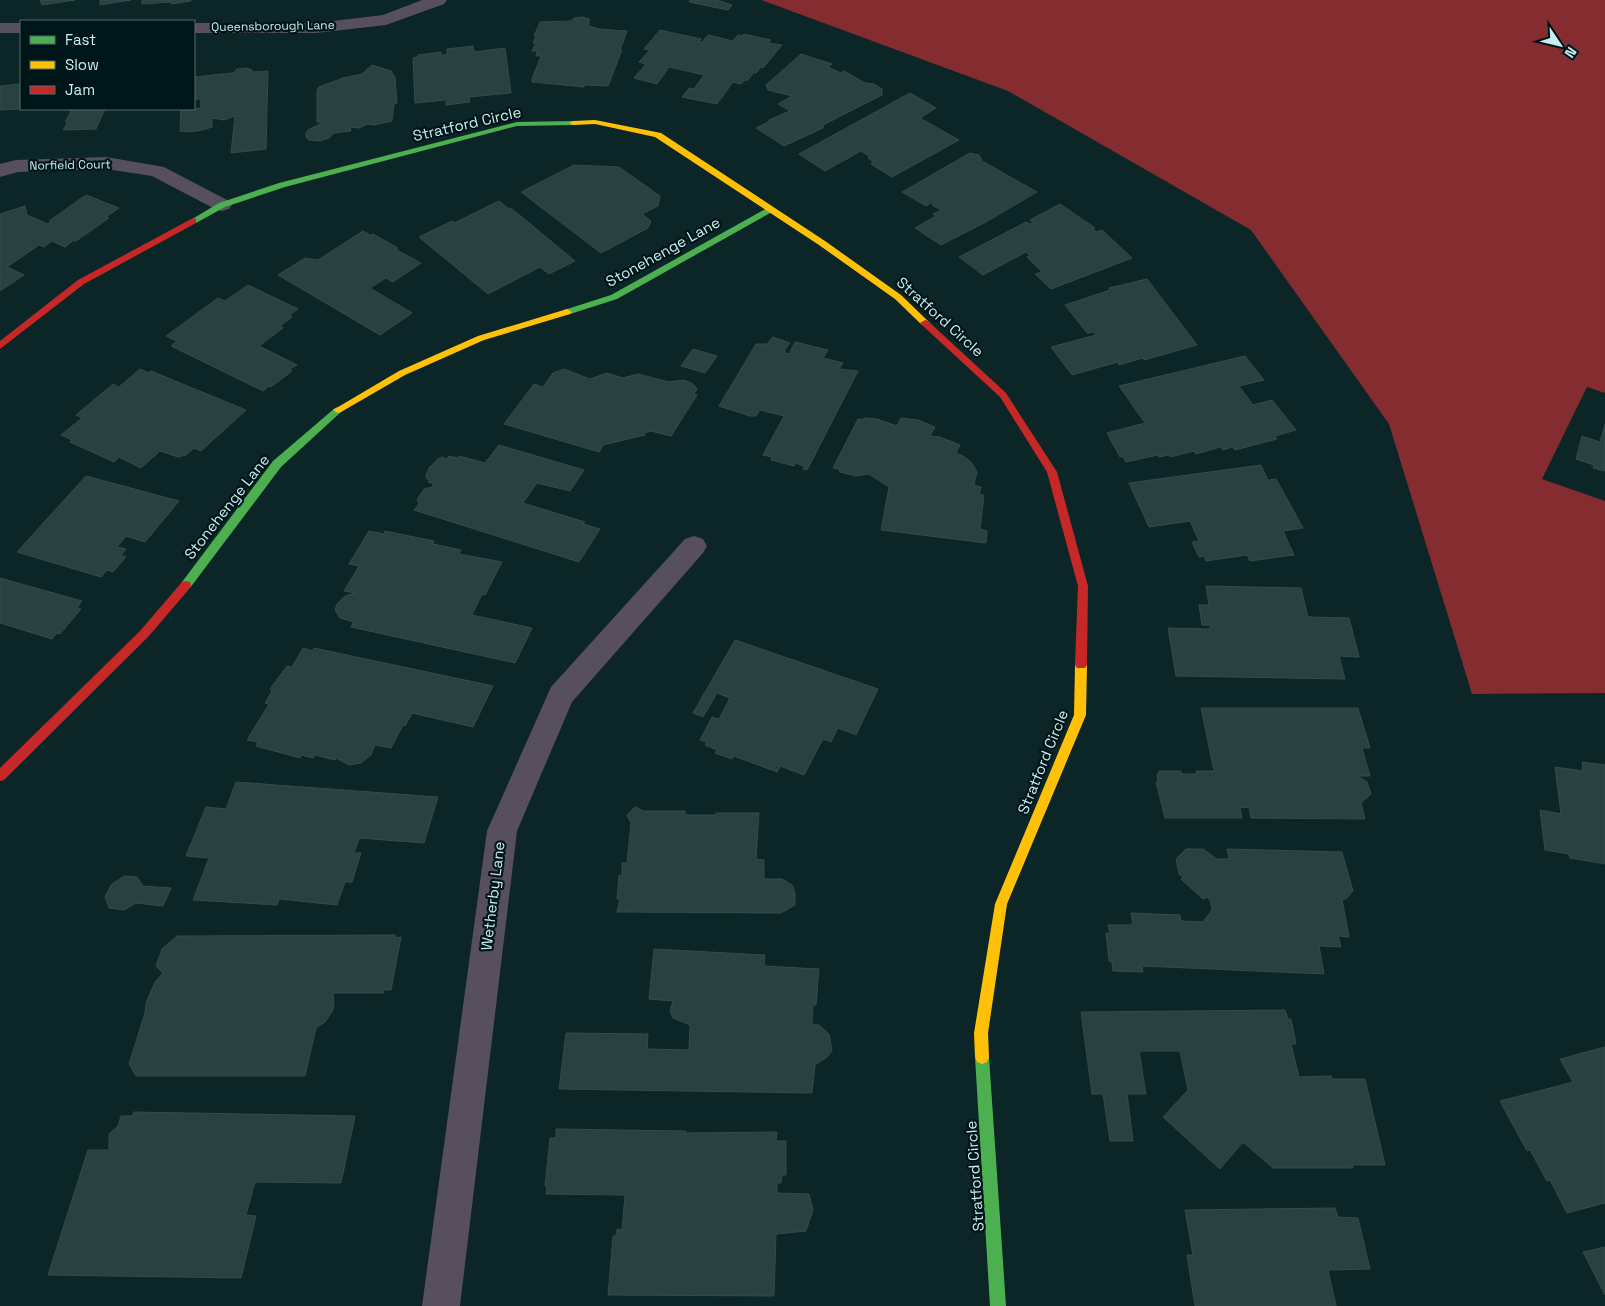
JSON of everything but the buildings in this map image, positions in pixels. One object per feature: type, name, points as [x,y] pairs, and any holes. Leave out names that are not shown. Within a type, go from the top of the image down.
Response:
[{"type":"street","name":"Queensborough Lane","points":[[195,28],[316,28],[386,20],[438,0]]},
{"type":"street","points":[[0,28],[20,28]]},
{"type":"street","name":"Stratford Circle","points":[[0,346],[81,282],[222,205],[282,185],[517,124],[595,122],[658,135],[822,243],[898,297],[1003,395],[1052,472],[1083,586],[1080,715],[1001,904],[981,1033],[998,1306]]},
{"type":"street","name":"Norfield Court","points":[[0,170],[16,166],[106,163],[148,169],[157,171],[222,205]]},
{"type":"street","name":"Stonehenge Lane","points":[[0,776],[144,634],[190,579],[277,464],[338,410],[402,373],[481,338],[614,297],[770,210]]},
{"type":"street","name":"Wetherby Lane","points":[[441,1306],[502,831],[561,695],[694,546]]},
{"type":"shaded area","points":[[761,0],[1605,0],[1605,393],[1587,387],[1542,479],[1605,501],[1605,693],[1472,694],[1389,424],[1251,230],[1008,91]]},
{"type":"traffic: fast","points":[[193,221],[222,205],[282,185],[517,124],[573,123]]},
{"type":"traffic: fast","points":[[567,312],[614,297],[769,210]]},
{"type":"traffic: fast","points":[[186,585],[277,464],[338,410]]},
{"type":"traffic: fast","points":[[982,1057],[998,1306]]},
{"type":"traffic: slow","points":[[573,123],[595,122],[658,135],[822,243],[898,297],[925,323]]},
{"type":"traffic: slow","points":[[338,410],[402,373],[481,338],[567,312]]},
{"type":"traffic: slow","points":[[982,1057],[981,1033],[1001,904],[1080,715],[1081,665]]},
{"type":"traffic: jam","points":[[0,346],[81,282],[193,221]]},
{"type":"traffic: jam","points":[[925,323],[1003,395],[1052,472],[1083,586],[1081,665]]},
{"type":"traffic: jam","points":[[0,776],[144,634],[186,585]]}]
